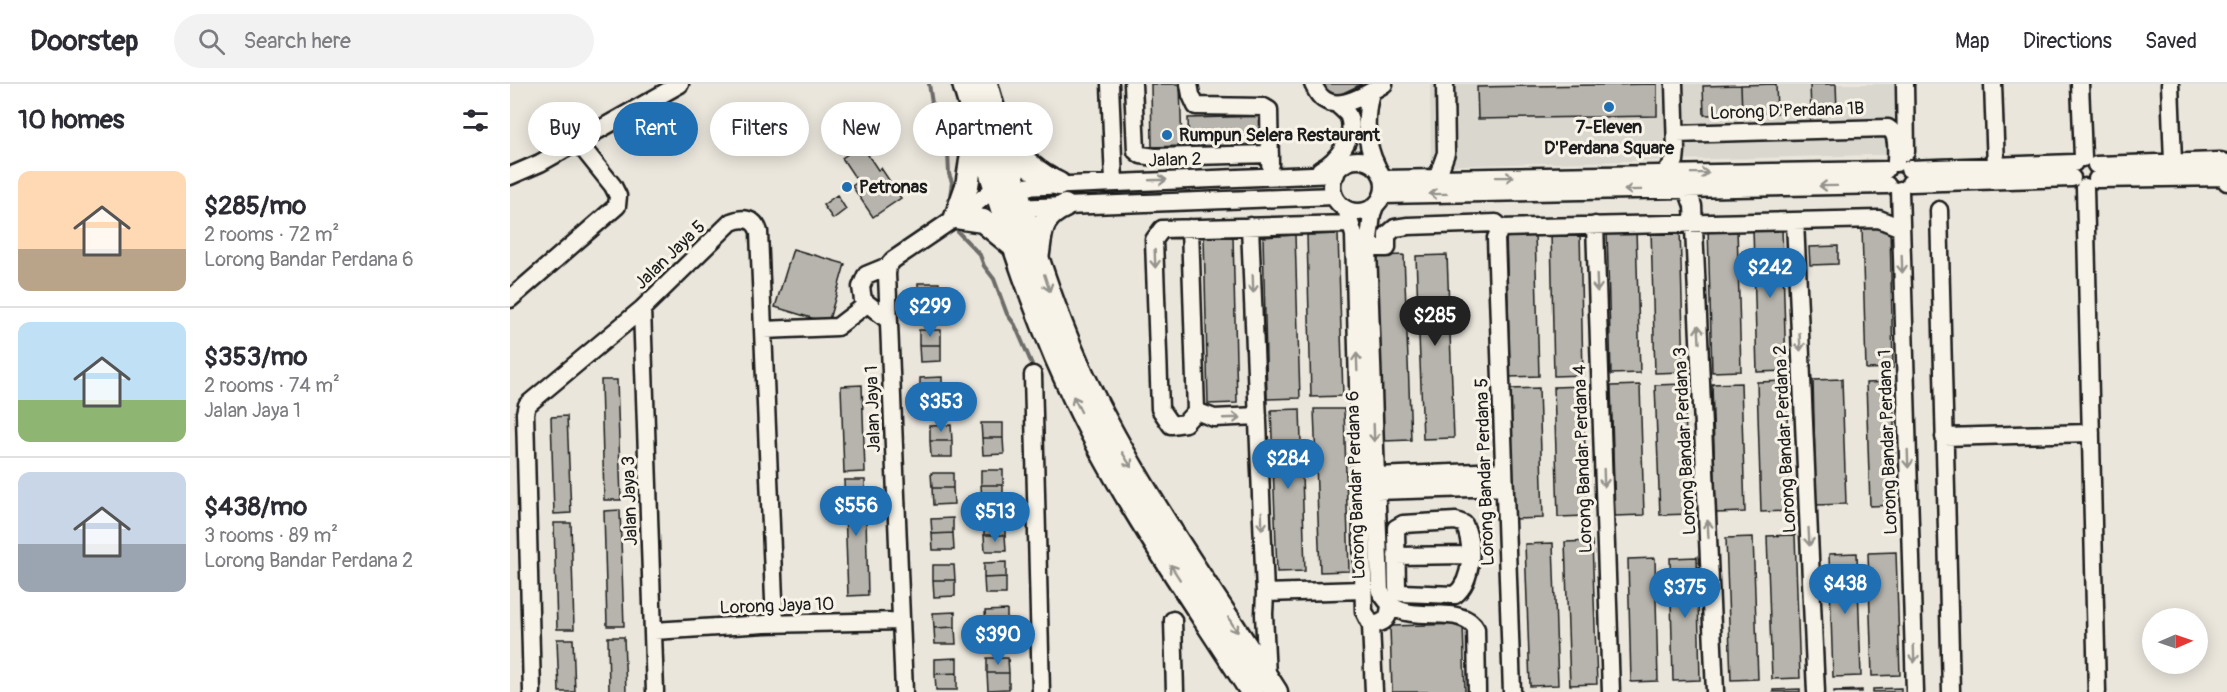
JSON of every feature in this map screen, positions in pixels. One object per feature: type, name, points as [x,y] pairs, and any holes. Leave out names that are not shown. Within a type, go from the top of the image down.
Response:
[{"type":"highway","points":[[964,84],[970,102]]},
{"type":"highway","points":[[986,84],[991,102]]},
{"type":"highway","points":[[971,156],[965,211],[983,221],[1016,248]]},
{"type":"highway","points":[[991,156],[1038,255],[1061,324],[1083,376],[1117,443],[1265,687]]},
{"type":"highway","points":[[1003,156],[1016,248],[1040,317],[1068,385],[1105,459],[1145,525],[1265,687]]},
{"type":"highway","points":[[1020,156],[1045,178],[1059,184]]},
{"type":"highway","points":[[1038,255],[1041,229],[1048,217],[1065,206]]},
{"type":"street","points":[[601,128],[680,84]]},
{"type":"street","points":[[1110,84],[1114,182]]},
{"type":"street","points":[[1133,84],[1136,151],[1141,155],[1155,157],[1270,154]]},
{"type":"street","points":[[1189,84],[1196,106],[1264,107],[1269,110],[1270,176]]},
{"type":"street","points":[[1311,175],[1326,167],[1340,152],[1348,137],[1350,126],[1348,116],[1338,105],[1325,101],[1313,84]]},
{"type":"street","points":[[1437,178],[1446,153],[1445,84]]},
{"type":"street","points":[[1665,174],[1675,161],[1674,84]]},
{"type":"street","points":[[1879,219],[1899,179],[1905,84]]},
{"type":"street","points":[[1993,84],[1996,167]]},
{"type":"street","points":[[2080,84],[2097,692]]},
{"type":"street","points":[[2170,84],[2173,162]]},
{"type":"street","points":[[1338,105],[1377,88]]},
{"type":"street","points":[[1377,88],[1366,109],[1367,138],[1380,187]]},
{"type":"street","name":"Lorong D'Perdana 1B","points":[[1676,134],[1888,128],[1892,129],[1895,136],[1899,179]]},
{"type":"street","points":[[510,177],[552,156]]},
{"type":"street","points":[[510,299],[617,206],[618,196],[613,186],[589,156]]},
{"type":"street","points":[[1374,692],[1371,625],[1364,611],[1363,590],[1354,235],[1348,216],[1334,196],[1333,188],[1335,174],[1341,167],[1356,160],[1364,161],[1380,187]]},
{"type":"street","points":[[1380,187],[1687,189],[2084,172],[2173,162],[2220,161],[2224,162],[2226,167],[2227,182]]},
{"type":"street","points":[[1190,228],[1197,411],[1185,423],[1171,425],[1160,409],[1154,240],[1162,229],[1190,228],[1250,226],[1348,216],[1361,212],[1380,187],[1437,178],[1665,174],[1899,179],[1996,167],[2227,177]]},
{"type":"street","name":"Jalan 2","points":[[1009,198],[1059,184],[1335,174]]},
{"type":"street","name":"Lorong Bandar Perdana 1","points":[[1899,179],[1915,692]]},
{"type":"street","name":"Lorong Bandar Perdana 6","points":[[1380,187],[1372,214],[1368,248],[1380,591],[1390,605]]},
{"type":"street","name":"Lorong Bandar Perdana 3","points":[[1687,189],[1694,206],[1715,692]]},
{"type":"street","points":[[888,320],[867,304],[861,294],[866,275],[888,266],[893,260],[965,211],[1009,198],[1065,206],[1334,196]]},
{"type":"street","points":[[1939,210],[1951,692]]},
{"type":"street","name":"Jalan Jaya 5","points":[[532,692],[525,412],[527,405],[642,309],[731,222],[740,219],[749,220],[759,232],[775,624]]},
{"type":"street","points":[[1368,248],[1387,248],[1387,235],[1395,228],[1408,226],[1496,223],[1506,227],[1879,219],[1901,228]]},
{"type":"street","name":"Lorong Bandar Perdana 2","points":[[1795,221],[1816,692]]},
{"type":"street","name":"Lorong Bandar Perdana 4","points":[[1595,225],[1611,692]]},
{"type":"street","points":[[1250,226],[1265,593],[1265,687]]},
{"type":"street","name":"Lorong Bandar Perdana 5","points":[[1506,227],[1496,237],[1512,692]]},
{"type":"street","name":"Jalan Jaya 1","points":[[888,266],[888,320],[904,692]]},
{"type":"street","points":[[763,330],[837,327],[867,304]]},
{"type":"street","name":"Jalan Jaya 3","points":[[642,309],[655,692]]},
{"type":"street","points":[[1033,375],[1041,692]]},
{"type":"street","points":[[1197,411],[1214,418],[1258,416]]},
{"type":"street","points":[[1944,437],[2091,433]]},
{"type":"street","points":[[1376,483],[1505,479]]},
{"type":"street","points":[[1377,508],[1396,528],[1397,588],[1401,592],[1455,595],[1463,588],[1468,578],[1470,536],[1464,524],[1456,521],[1413,523],[1400,524],[1396,528]]},
{"type":"street","points":[[1396,556],[1469,555]]},
{"type":"street","points":[[1265,593],[1363,590]]},
{"type":"street","points":[[1455,595],[1457,616]]},
{"type":"street","points":[[1371,625],[1386,621],[1390,605],[1413,615],[1457,616],[1467,619],[1476,629],[1477,692]]},
{"type":"street","points":[[1173,620],[1175,692]]},
{"type":"street","name":"Lorong Jaya 10","points":[[654,631],[775,624],[901,621]]},
{"type":"shaded area","points":[[1430,84],[1914,84],[1914,154],[1431,166]]},
{"type":"building","points":[[1151,84],[1180,84],[1182,146],[1152,147]]},
{"type":"building","points":[[1317,84],[1362,84],[1337,96],[1320,90]]},
{"type":"building","points":[[1657,84],[1657,116],[1478,119],[1477,87]]},
{"type":"building","points":[[1776,84],[1777,113],[1742,114],[1741,85]]},
{"type":"building","points":[[1810,84],[1836,84],[1837,111],[1811,112]]},
{"type":"building","points":[[1741,85],[1742,114],[1704,115],[1703,86]]},
{"type":"building","points":[[1265,116],[1265,145],[1189,147],[1188,118]]},
{"type":"building","points":[[869,156],[878,170],[881,168],[901,198],[873,217],[852,186],[858,182],[842,158]]},
{"type":"building","points":[[837,195],[846,209],[833,219],[823,205]]},
{"type":"building","points":[[1737,227],[1741,371],[1712,372],[1708,228]]},
{"type":"building","points":[[1782,227],[1786,371],[1757,372],[1753,228]]},
{"type":"building","points":[[1890,227],[1893,368],[1866,369],[1862,228]]},
{"type":"building","points":[[1680,228],[1684,372],[1655,373],[1651,229]]},
{"type":"building","points":[[1636,229],[1640,373],[1611,374],[1607,230]]},
{"type":"building","points":[[1580,231],[1583,375],[1554,376],[1551,232]]},
{"type":"building","points":[[1535,232],[1539,376],[1510,377],[1506,233]]},
{"type":"building","points":[[1338,234],[1343,396],[1311,397],[1307,235]]},
{"type":"building","points":[[1295,235],[1300,398],[1267,399],[1263,237]]},
{"type":"building","points":[[1233,236],[1237,403],[1208,404],[1204,237]]},
{"type":"building","points":[[1838,246],[1838,264],[1810,265],[1809,247]]},
{"type":"building","points":[[793,249],[845,264],[828,323],[775,307]]},
{"type":"building","points":[[1404,255],[1411,440],[1383,441],[1376,256]]},
{"type":"building","points":[[1447,255],[1454,438],[1423,439],[1416,256]]},
{"type":"building","points":[[918,283],[939,283],[939,297],[918,298]]},
{"type":"building","points":[[939,297],[940,314],[919,314],[918,298]]},
{"type":"building","points":[[919,330],[941,330],[941,345],[919,345]]},
{"type":"building","points":[[919,345],[941,345],[941,361],[920,362]]},
{"type":"building","points":[[942,377],[942,392],[920,393],[920,378]]},
{"type":"building","points":[[1842,379],[1846,504],[1816,505],[1813,380]]},
{"type":"building","points":[[601,380],[617,380],[621,500],[604,500]]},
{"type":"building","points":[[1786,381],[1790,511],[1761,512],[1757,382]]},
{"type":"building","points":[[1893,382],[1896,505],[1870,506],[1866,383]]},
{"type":"building","points":[[1741,383],[1745,512],[1716,513],[1712,384]]},
{"type":"building","points":[[1684,384],[1689,514],[1660,515],[1655,385]]},
{"type":"building","points":[[862,385],[865,472],[844,473],[841,386]]},
{"type":"building","points":[[1640,385],[1644,515],[1615,516],[1611,386]]},
{"type":"building","points":[[1583,386],[1587,516],[1558,517],[1554,387]]},
{"type":"building","points":[[1539,388],[1543,518],[1514,519],[1510,389]]},
{"type":"building","points":[[942,392],[942,409],[921,409],[920,393]]},
{"type":"building","points":[[1300,409],[1305,571],[1277,572],[1271,410]]},
{"type":"building","points":[[1314,409],[1344,409],[1349,571],[1320,572]]},
{"type":"building","points":[[567,416],[571,513],[554,514],[551,417]]},
{"type":"building","points":[[981,423],[1003,423],[1003,438],[982,438]]},
{"type":"building","points":[[951,425],[952,441],[930,441],[930,426]]},
{"type":"building","points":[[982,438],[1003,438],[1004,454],[983,455]]},
{"type":"building","points":[[930,441],[952,441],[952,457],[931,457]]},
{"type":"building","points":[[981,470],[1003,470],[1003,485],[981,485]]},
{"type":"building","points":[[931,473],[953,473],[953,488],[932,488]]},
{"type":"building","points":[[844,480],[865,480],[868,595],[848,596]]},
{"type":"building","points":[[981,485],[1003,485],[1003,501],[982,501]]},
{"type":"building","points":[[932,488],[953,488],[954,504],[933,505]]},
{"type":"building","points":[[620,510],[624,626],[607,626],[604,511]]},
{"type":"building","points":[[953,518],[953,533],[932,534],[931,519]]},
{"type":"building","points":[[984,520],[1005,520],[1005,535],[984,535]]},
{"type":"building","points":[[554,523],[571,523],[574,629],[557,629]]},
{"type":"building","points":[[953,533],[954,550],[933,550],[932,534]]},
{"type":"building","points":[[984,535],[1005,535],[1006,551],[985,551]]},
{"type":"building","points":[[1795,535],[1800,678],[1772,679],[1767,536]]},
{"type":"building","points":[[1753,537],[1758,679],[1731,680],[1726,538]]},
{"type":"building","points":[[1592,541],[1597,684],[1570,685],[1565,542]]},
{"type":"building","points":[[1553,543],[1558,685],[1530,686],[1525,544]]},
{"type":"building","points":[[1896,552],[1900,675],[1872,676],[1868,553]]},
{"type":"building","points":[[1857,553],[1861,676],[1833,677],[1829,554]]},
{"type":"building","points":[[1697,557],[1700,680],[1673,681],[1670,558]]},
{"type":"building","points":[[1655,558],[1658,681],[1631,682],[1628,559]]},
{"type":"building","points":[[1006,562],[1006,577],[984,578],[984,563]]},
{"type":"building","points":[[933,565],[954,565],[955,580],[933,580]]},
{"type":"building","points":[[1006,577],[1006,594],[985,594],[984,578]]},
{"type":"building","points":[[933,580],[955,580],[955,596],[934,597]]},
{"type":"building","points":[[1007,610],[1007,625],[986,625],[985,611]]},
{"type":"building","points":[[955,612],[955,627],[934,628],[933,613]]},
{"type":"building","points":[[1463,624],[1465,692],[1392,692],[1390,626]]},
{"type":"building","points":[[986,625],[1007,625],[1007,641],[986,642]]},
{"type":"building","points":[[955,627],[956,644],[935,644],[934,628]]},
{"type":"building","points":[[608,637],[624,637],[626,692],[609,692]]},
{"type":"building","points":[[557,639],[573,639],[575,692],[559,692]]},
{"type":"building","points":[[957,658],[957,673],[935,674],[935,659]]},
{"type":"building","points":[[987,658],[1008,658],[1009,673],[987,673]]},
{"type":"building","points":[[957,673],[957,690],[936,690],[935,674]]},
{"type":"building","points":[[987,673],[1009,673],[1009,689],[988,690]]},
{"type":"building","points":[[1901,688],[1901,692],[1873,692],[1873,689]]},
{"type":"building","points":[[1800,689],[1800,692],[1773,692],[1773,690]]},
{"type":"building","points":[[1862,690],[1862,692],[1834,692],[1834,691]]},
{"type":"waterway","points":[[929,84],[934,116],[948,152],[949,174],[952,182],[948,211]]},
{"type":"waterway","points":[[958,232],[980,255],[984,266],[994,279],[1007,314],[1015,325],[1034,369]]},
{"type":"place","name":"7-Eleven D'Perdana Square","points":[[1609,107]]},
{"type":"place","name":"Rumpun Selera Restaurant","points":[[1167,135]]},
{"type":"place","name":"Petronas","points":[[847,187]]}]
